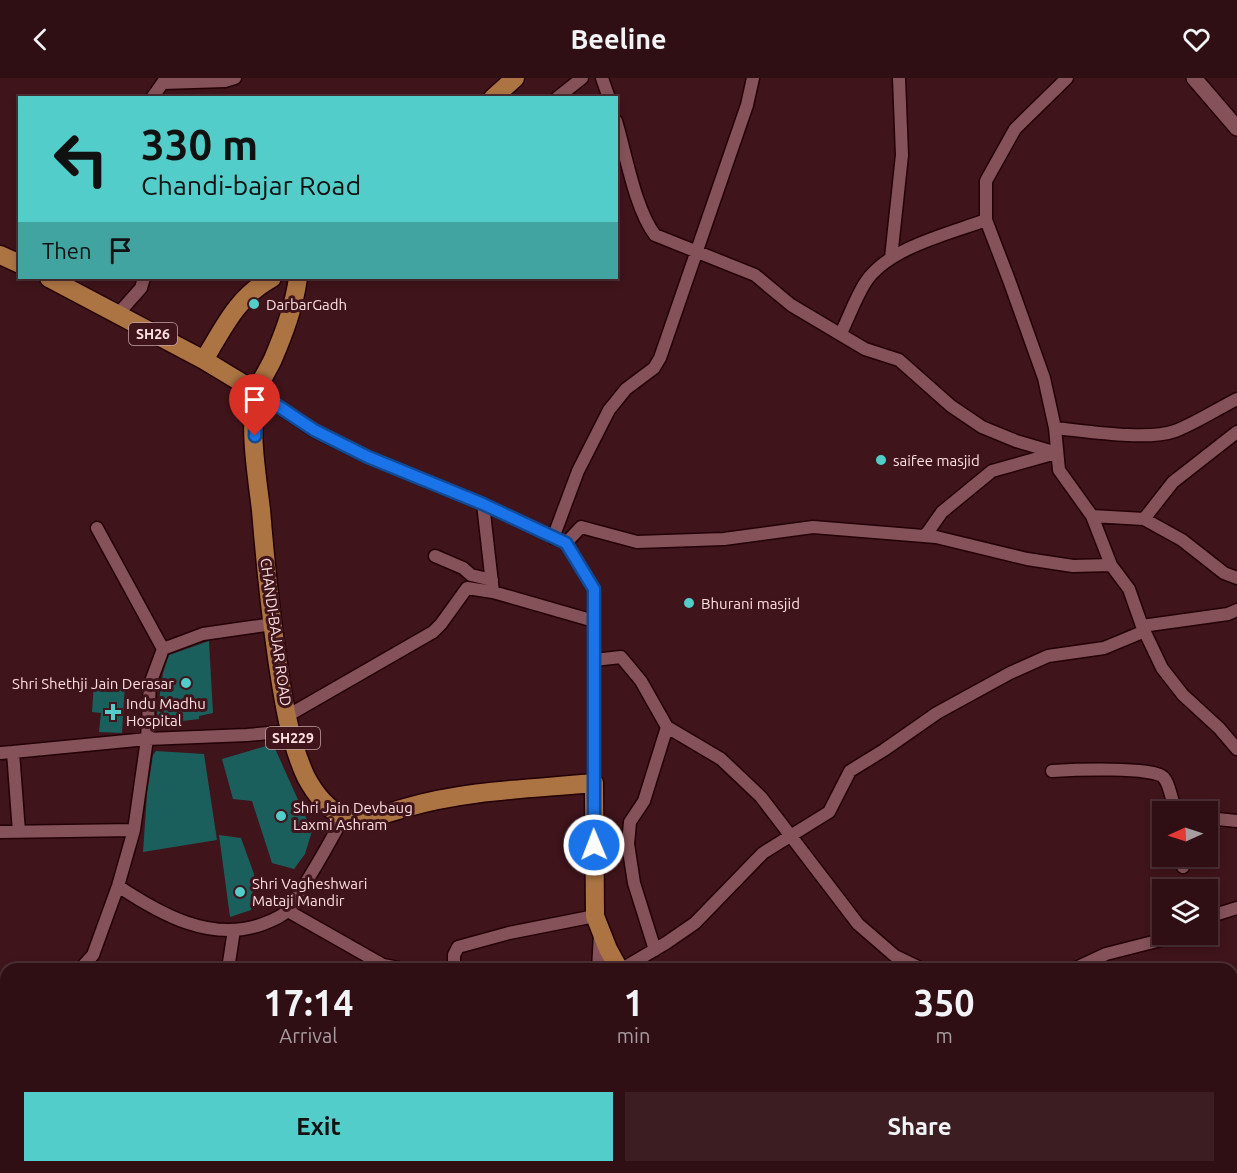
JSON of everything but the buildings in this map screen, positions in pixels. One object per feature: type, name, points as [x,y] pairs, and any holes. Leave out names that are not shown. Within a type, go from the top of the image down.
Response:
[{"type":"main road","points":[[495,96],[515,78]]},
{"type":"main road","points":[[0,255],[18,263]]},
{"type":"main road","name":"SH26","points":[[51,279],[204,360],[257,392]]},
{"type":"main road","points":[[204,360],[233,311],[250,291],[270,279]]},
{"type":"main road","points":[[257,392],[286,328],[298,279]]},
{"type":"main road","name":"CHANDI-BAJAR ROAD","points":[[257,392],[255,451],[273,624],[289,723],[306,776],[316,794],[327,806],[344,816]]},
{"type":"main road","points":[[344,816],[357,818],[380,815],[432,801],[476,794],[594,783],[598,923],[618,963]]},
{"type":"street","points":[[153,96],[164,81],[225,81],[235,78]]},
{"type":"street","points":[[560,96],[582,78]]},
{"type":"street","points":[[602,78],[608,96]]},
{"type":"street","points":[[553,538],[578,471],[609,410],[626,389],[654,368],[660,358],[747,105],[753,78]]},
{"type":"street","points":[[891,258],[902,155],[899,78]]},
{"type":"street","points":[[1067,78],[1015,129],[986,181],[986,220],[1010,280],[1044,378],[1055,428],[1059,470],[1092,516],[1111,565],[1129,588],[1162,668],[1176,686],[1237,749]]},
{"type":"street","points":[[1194,78],[1237,128]]},
{"type":"street","points":[[618,128],[638,200],[650,228],[656,235],[755,275],[791,305],[865,349],[899,360],[951,406],[982,427],[1016,441],[1057,453]]},
{"type":"street","points":[[841,333],[865,283],[891,258],[918,245],[986,220]]},
{"type":"street","points":[[117,315],[141,288],[144,279]]},
{"type":"street","points":[[257,392],[322,435],[368,457],[483,504],[566,543],[594,589],[594,783]]},
{"type":"street","points":[[1055,428],[1127,434],[1162,434],[1174,431],[1237,399]]},
{"type":"street","points":[[1144,519],[1173,482],[1237,432]]},
{"type":"street","points":[[925,536],[942,512],[992,471],[1057,453]]},
{"type":"street","points":[[483,504],[492,586]]},
{"type":"street","points":[[1092,516],[1144,519],[1182,540],[1224,573],[1237,578]]},
{"type":"street","points":[[566,543],[581,526],[637,542],[724,539],[813,527],[925,536],[1074,566],[1111,565]]},
{"type":"street","points":[[86,963],[93,955],[118,886],[134,830],[147,739],[150,684],[163,649],[97,528]]},
{"type":"street","points":[[435,556],[463,568],[492,586],[594,621]]},
{"type":"street","points":[[19,832],[6,753],[147,739],[247,735],[289,723],[433,632],[466,588],[492,586]]},
{"type":"street","points":[[632,963],[695,923],[762,853],[829,812],[850,771],[937,713],[1010,673],[1048,656],[1104,648],[1144,629],[1228,614],[1237,610]]},
{"type":"street","points":[[163,649],[203,634],[273,624]]},
{"type":"street","points":[[594,660],[621,657],[641,681],[667,727],[721,759],[761,797],[858,924],[896,956],[910,963]]},
{"type":"street","points":[[655,950],[634,882],[628,844],[630,822],[644,801],[667,727]]},
{"type":"street","points":[[1052,771],[1157,772],[1165,778],[1171,801]]},
{"type":"street","points":[[118,886],[145,904],[207,929],[234,930],[255,927],[272,921],[288,911],[344,816]]},
{"type":"street","points":[[1218,819],[1237,821]]},
{"type":"street","points":[[0,832],[134,830]]},
{"type":"street","points":[[594,845],[628,844]]},
{"type":"street","points":[[1218,914],[1237,908]]},
{"type":"street","points":[[288,911],[379,963]]},
{"type":"street","points":[[454,963],[454,955],[458,947],[509,933],[598,923],[598,963]]},
{"type":"street","points":[[229,963],[234,930]]},
{"type":"street","points":[[1087,963],[1106,954],[1152,941]]},
{"type":"place","name":"DarbarGadh","points":[[254,304]]},
{"type":"place","name":"saifee masjid","points":[[881,460]]},
{"type":"place","name":"Bhurani masjid","points":[[689,603]]},
{"type":"place","name":"Shri Shethji Jain Derasar","points":[[186,683]]},
{"type":"place","name":"Indu Madhu Hospital","points":[[113,712]]},
{"type":"place","name":"Shri Jain Devbaug Laxmi Ashram","points":[[281,816]]},
{"type":"place","name":"Shri Vagheshwari Mataji Mandir","points":[[240,892]]},
{"type":"route","points":[[255,436],[257,392],[314,430],[368,457],[483,504],[566,543],[594,589],[594,845]]}]
